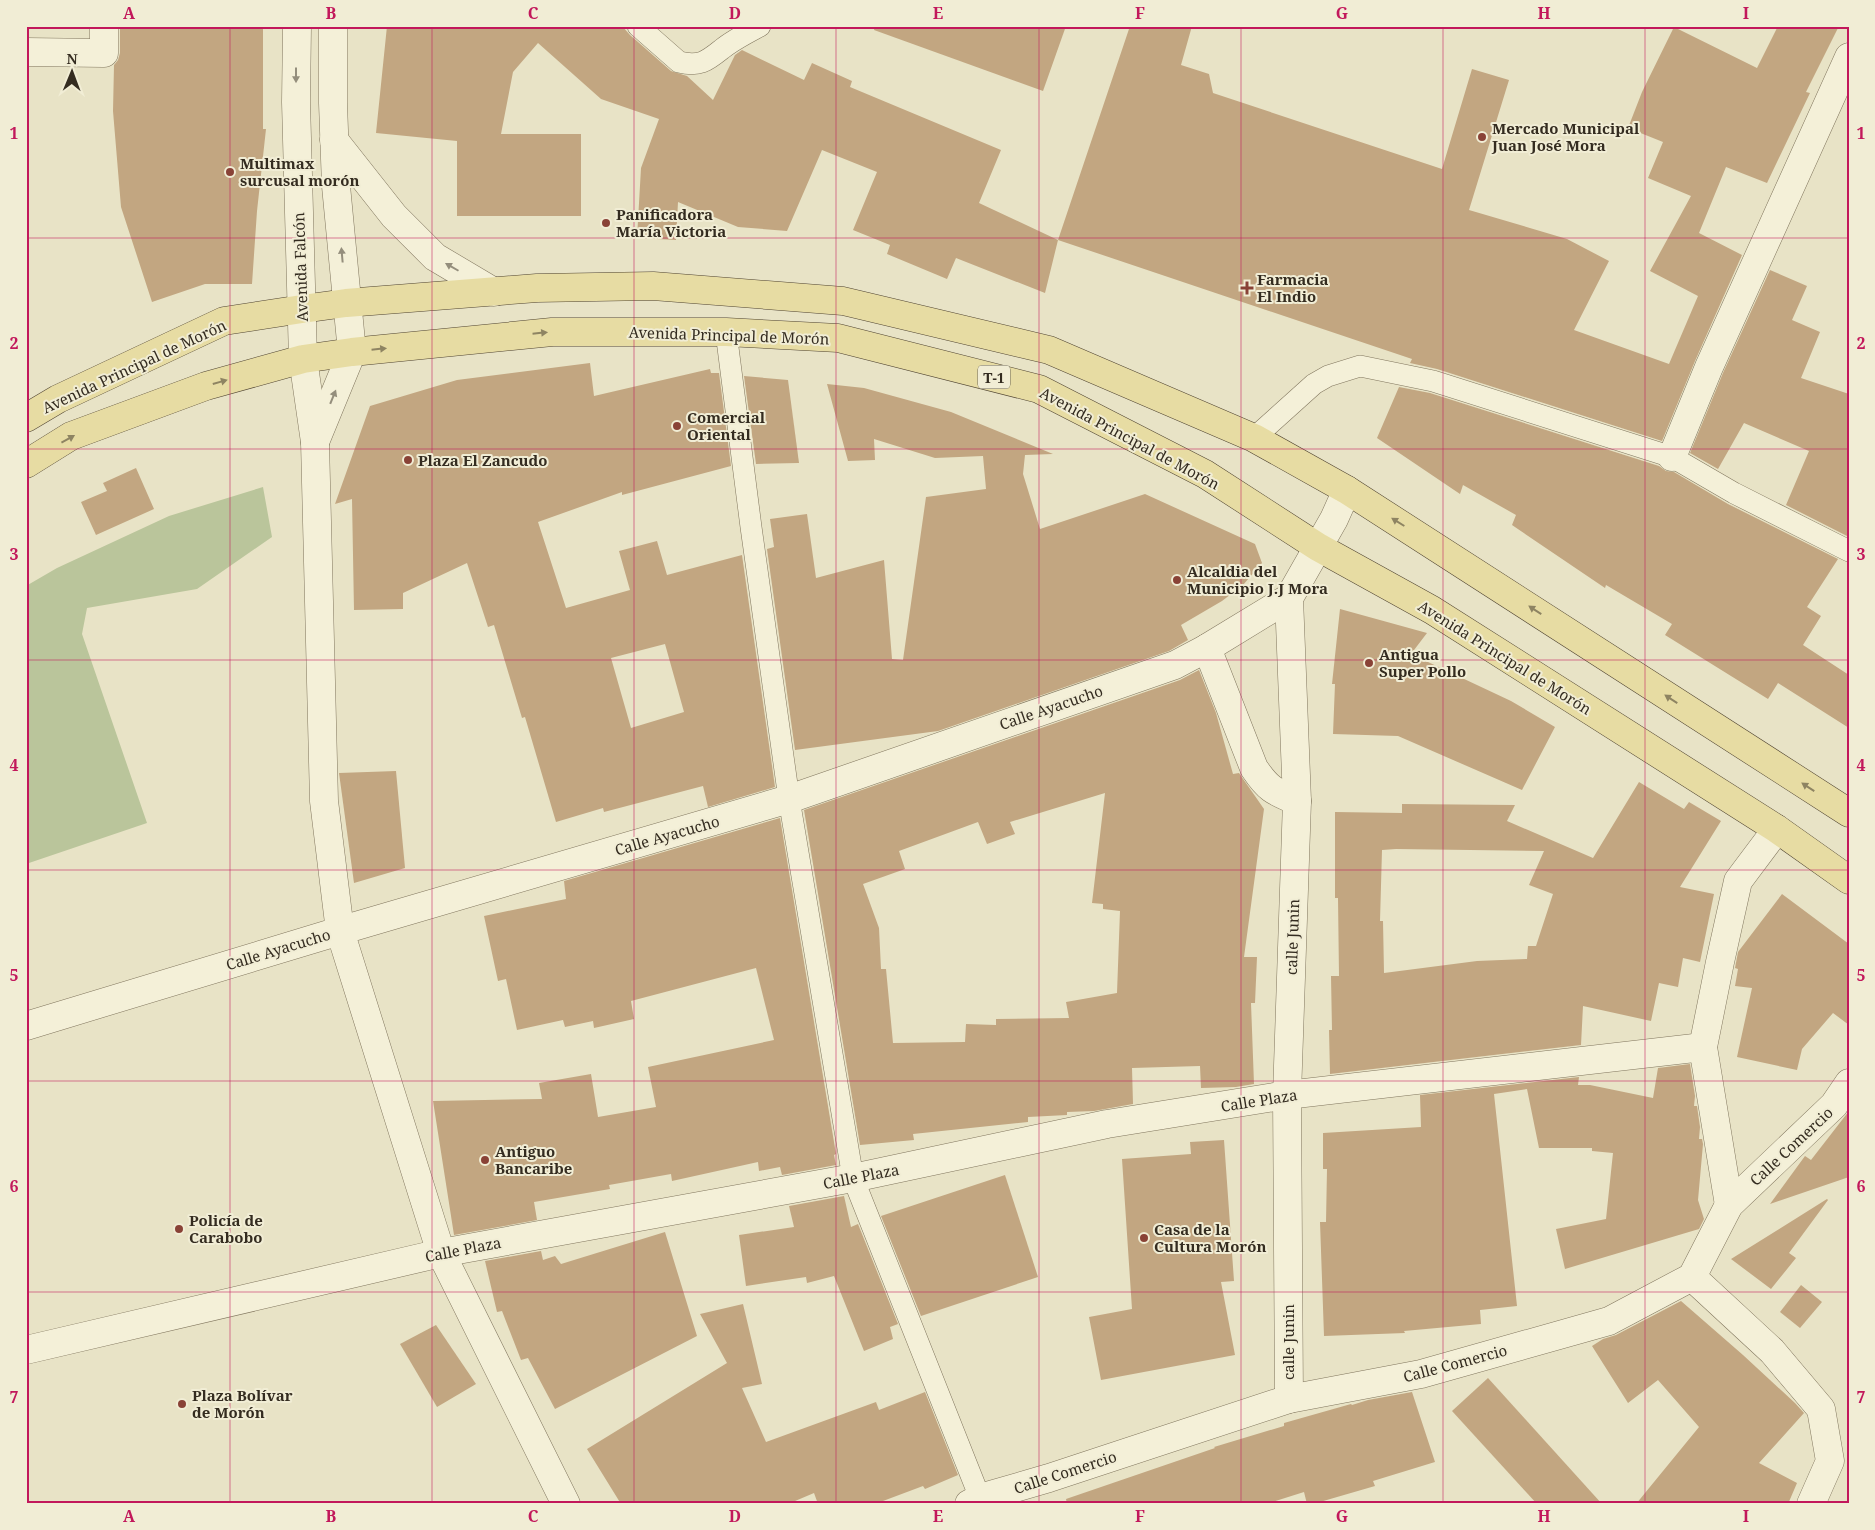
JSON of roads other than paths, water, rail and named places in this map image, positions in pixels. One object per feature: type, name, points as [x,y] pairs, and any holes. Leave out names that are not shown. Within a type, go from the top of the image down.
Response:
[{"type":"main road","name":"Avenida Principal de Morón","points":[[26,418],[58,399],[224,322],[302,309],[346,303],[537,288],[653,286],[843,301],[1049,350],[1254,438],[1347,490],[1849,813]]},
{"type":"main road","name":"Avenida Principal de Morón","points":[[26,464],[71,436],[206,386],[303,358],[552,332],[726,332],[838,338],[1039,389],[1205,474],[1318,547],[1432,610],[1777,829],[1849,880]]},
{"type":"street","points":[[26,52],[104,54],[104,26]]},
{"type":"street","name":"Avenida Falcón","points":[[297,26],[296,112],[303,358],[315,442],[324,801],[340,931],[441,1253],[566,1504]]},
{"type":"street","points":[[315,442],[352,352],[336,186],[333,26]]},
{"type":"street","points":[[1672,457],[1709,367],[1849,58]]},
{"type":"street","points":[[334,140],[394,216],[436,257],[494,292]]},
{"type":"street","points":[[1288,598],[1334,518],[1347,490]]},
{"type":"street","name":"Calle Ayacucho","points":[[26,1026],[340,931],[789,799],[1175,664],[1207,648],[1288,598]]},
{"type":"street","name":"calle Junin","points":[[1288,598],[1297,801],[1287,1095],[1289,1399]]},
{"type":"street","points":[[1207,648],[1254,768],[1266,785],[1279,794],[1297,801]]},
{"type":"street","points":[[1729,1205],[1704,1047],[1738,881],[1777,829]]},
{"type":"street","name":"Calle Plaza","points":[[26,1350],[441,1253],[853,1178],[1107,1124],[1287,1095],[1704,1047]]},
{"type":"street","name":"Calle Comercio","points":[[975,1501],[1289,1399],[1421,1374],[1609,1320],[1692,1277],[1729,1205],[1834,1106],[1849,1083]]},
{"type":"street","points":[[1692,1277],[1772,1350],[1822,1408],[1830,1461],[1811,1504]]},
{"type":"lane","points":[[638,26],[679,62],[688,64],[707,61],[722,48],[760,26]]},
{"type":"lane","points":[[726,332],[752,537],[789,799],[853,1178],[975,1501]]},
{"type":"lane","points":[[1254,438],[1314,384],[1328,376],[1360,366],[1433,381],[1672,457],[1734,493],[1849,550]]},
{"type":"place","name":"Mercado Municipal Juan José Mora","points":[[1482,137]]},
{"type":"place","name":"Multimax surcusal morón","points":[[230,172]]},
{"type":"place","name":"Panificadora María Victoria","points":[[606,223]]},
{"type":"place","name":"Farmacia El Indio","points":[[1247,288]]},
{"type":"place","name":"Comercial Oriental","points":[[677,426]]},
{"type":"place","name":"Plaza El Zancudo","points":[[408,460]]},
{"type":"place","name":"Alcaldia del Municipio J.J Mora","points":[[1177,580]]},
{"type":"place","name":"Antigua Super Pollo","points":[[1369,663]]},
{"type":"place","name":"Antiguo Bancaribe","points":[[485,1160]]},
{"type":"place","name":"Policía de Carabobo","points":[[179,1229]]},
{"type":"place","name":"Casa de la Cultura Morón","points":[[1144,1238]]},
{"type":"place","name":"Plaza Bolívar de Morón","points":[[182,1404]]}]
